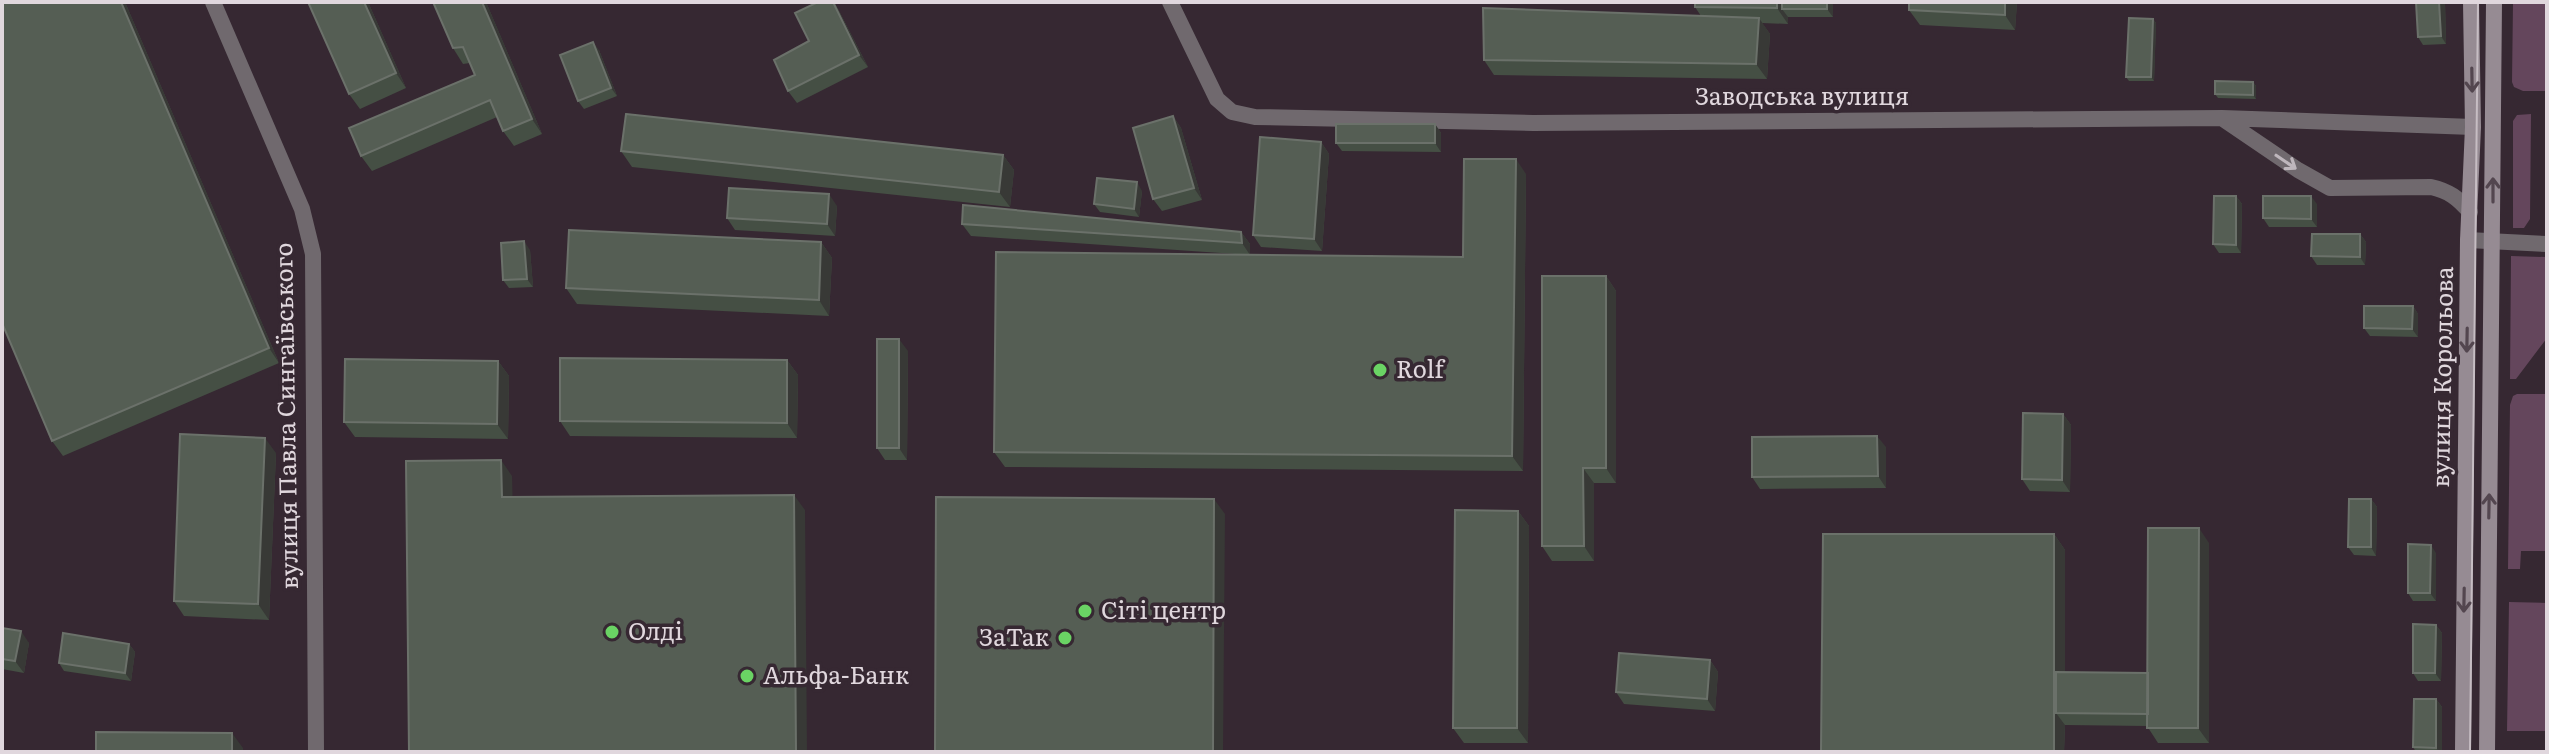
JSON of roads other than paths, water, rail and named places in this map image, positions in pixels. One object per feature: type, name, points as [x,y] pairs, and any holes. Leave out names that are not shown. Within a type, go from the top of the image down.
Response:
[{"type":"main road","name":"вулиця Корольова","points":[[2463,752],[2468,240],[2473,127],[2471,2]]},
{"type":"main road","name":"вулиця Корольова","points":[[2487,752],[2494,2]]},
{"type":"street","name":"вулиця Павла Сингаївського","points":[[213,2],[302,209],[313,254],[316,752]]},
{"type":"street","name":"Заводська вулиця","points":[[1170,2],[1217,99],[1232,112],[1255,117],[1533,123],[2222,118],[2473,127]]},
{"type":"street","points":[[2222,118],[2330,188],[2431,187],[2456,196],[2470,212]]},
{"type":"street","points":[[2468,240],[2547,244]]},
{"type":"tram line","points":[[2470,752],[2478,2]]},
{"type":"place","name":"Rolf","points":[[1380,370]]},
{"type":"place","name":"Сіті центр","points":[[1085,611]]},
{"type":"place","name":"Олді","points":[[612,632]]},
{"type":"place","name":"ЗаТак","points":[[1065,638]]},
{"type":"place","name":"Альфа-Банк","points":[[747,676]]}]
